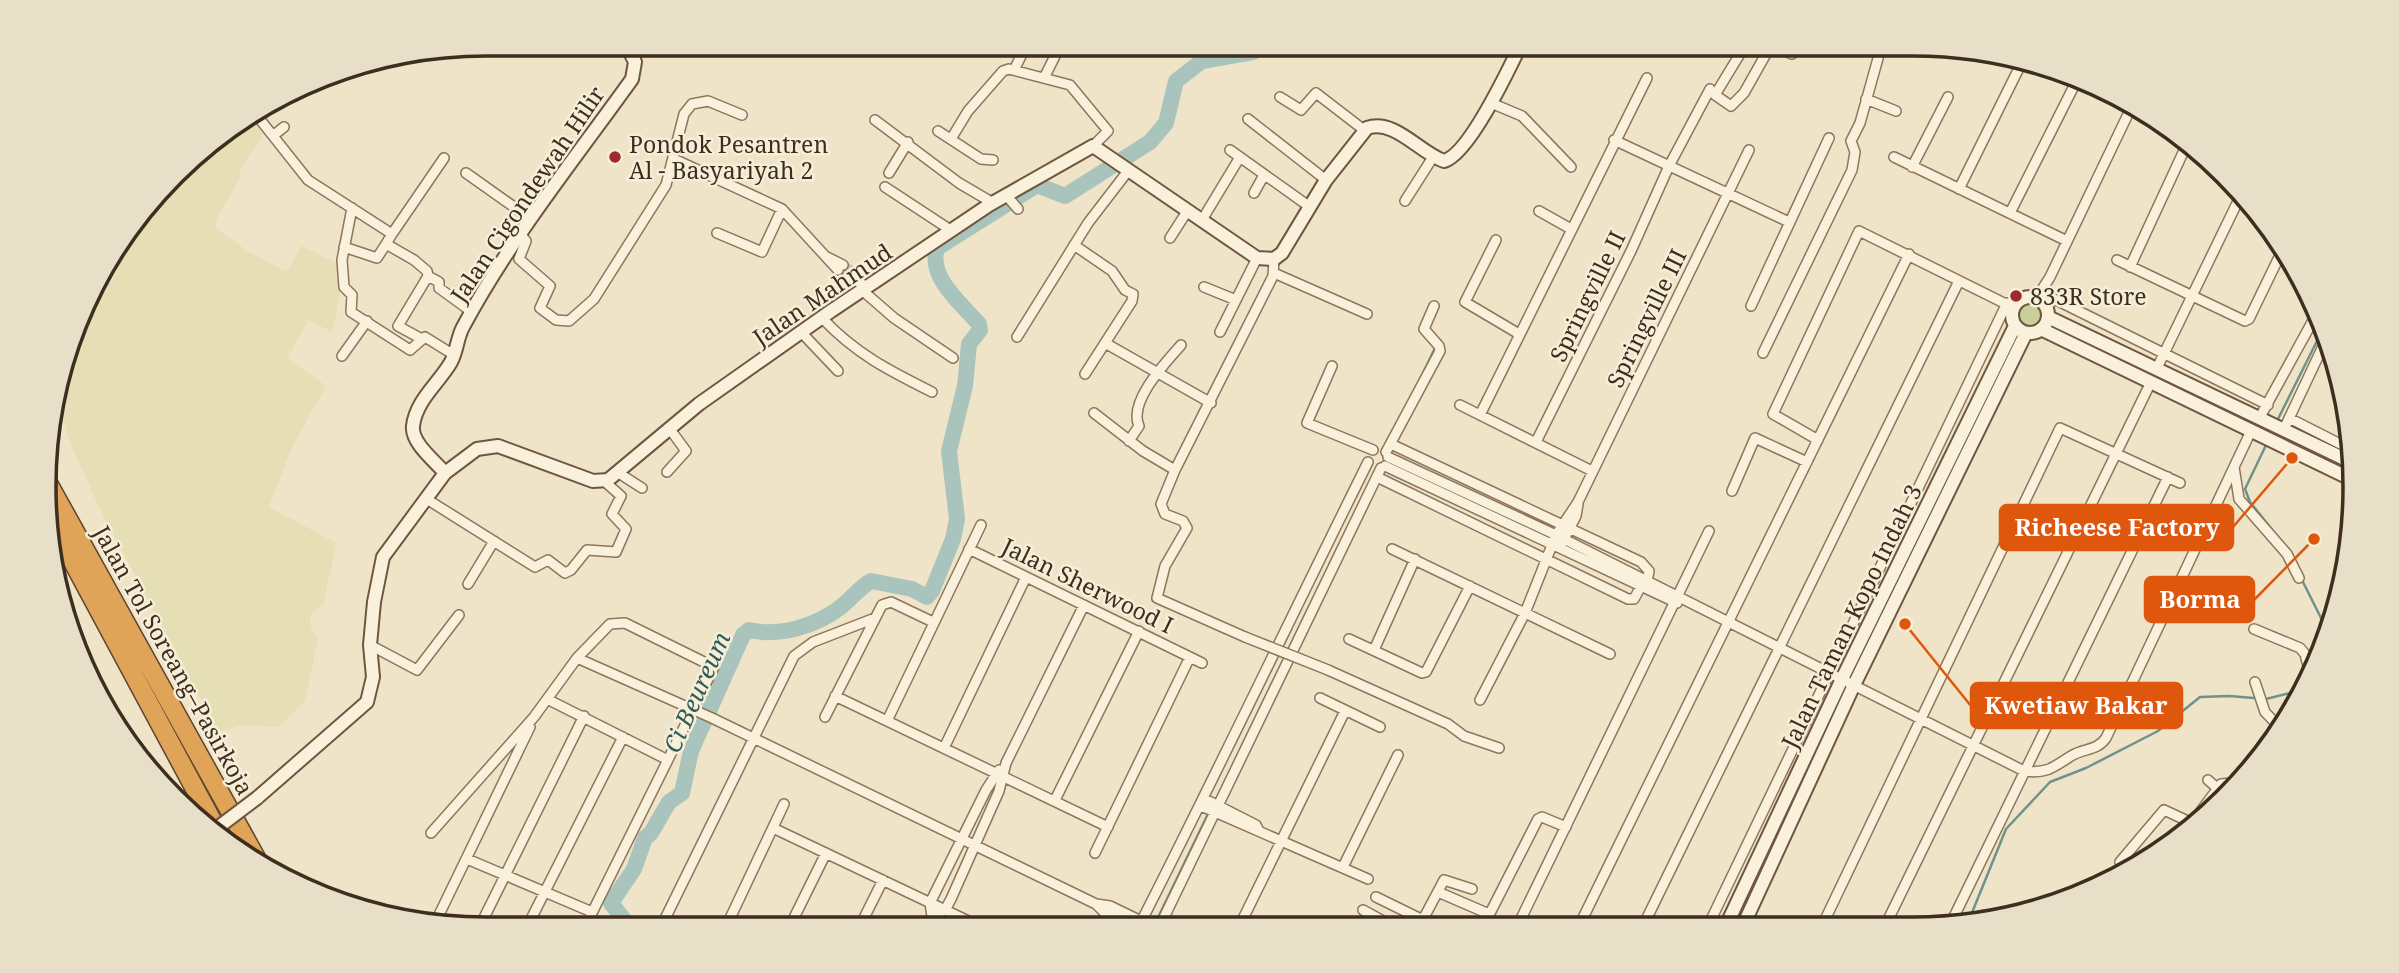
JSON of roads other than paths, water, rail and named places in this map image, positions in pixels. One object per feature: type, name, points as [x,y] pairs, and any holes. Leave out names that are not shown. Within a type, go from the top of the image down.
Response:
[{"type":"highway","name":"Jalan Tol Soreang–Pasirkoja","points":[[56,498],[249,845]]},
{"type":"highway","name":"Jalan Tol Soreang–Pasirkoja","points":[[59,536],[209,815]]},
{"type":"street","name":"Jalan Cigondewah Hilir","points":[[445,473],[415,438],[413,426],[426,394],[454,355],[461,329],[520,234],[632,79],[635,62],[632,56]]},
{"type":"street","points":[[1014,70],[1021,56]]},
{"type":"street","points":[[1044,78],[1055,56]]},
{"type":"street","points":[[951,138],[968,111],[1003,71],[1014,70],[1070,85],[1108,131],[1093,146],[1257,258],[1274,259],[1282,253],[1326,180],[1364,130],[1383,125],[1433,157],[1444,161],[1455,156],[1491,103],[1515,56]]},
{"type":"street","points":[[1739,56],[1715,95],[1731,106],[1744,93],[1764,56]]},
{"type":"street","points":[[1763,353],[1852,170],[1855,152],[1851,141],[1879,56]]},
{"type":"street","points":[[1959,189],[2018,70]]},
{"type":"street","points":[[1480,415],[1647,78]]},
{"type":"street","points":[[2010,213],[2073,88]]},
{"type":"street","name":"Springville II","points":[[1536,442],[1631,251],[1668,166],[1710,89]]},
{"type":"street","points":[[1280,97],[1301,110],[1317,93],[1364,130]]},
{"type":"street","points":[[1912,167],[1948,97]]},
{"type":"street","points":[[1866,99],[1896,111]]},
{"type":"street","points":[[520,234],[526,241],[519,259],[550,286],[539,303],[540,308],[556,320],[569,321],[594,299],[666,185],[684,114],[692,104],[708,101],[742,115]]},
{"type":"street","points":[[1491,103],[1522,116],[1572,167]]},
{"type":"street","points":[[2038,295],[2128,114]]},
{"type":"street","points":[[1248,119],[1326,180]]},
{"type":"street","points":[[261,120],[308,180],[392,234]]},
{"type":"street","points":[[875,120],[993,208]]},
{"type":"street","points":[[274,135],[284,127]]},
{"type":"street","points":[[939,131],[981,159],[993,160]]},
{"type":"street","points":[[1751,306],[1829,138]]},
{"type":"street","points":[[1614,140],[1789,222]]},
{"type":"street","points":[[888,173],[908,142]]},
{"type":"street","name":"Jalan Mahmud","points":[[595,485],[617,472],[669,428],[863,286],[952,230],[993,208],[1012,202],[1093,146]]},
{"type":"street","points":[[1230,150],[1310,207]]},
{"type":"street","name":"Springville III","points":[[1480,700],[1525,613],[1538,580],[1567,526],[1749,150]]},
{"type":"street","points":[[2130,267],[2183,152]]},
{"type":"street","points":[[1202,220],[1240,157]]},
{"type":"street","points":[[1405,201],[1433,157]]},
{"type":"street","points":[[1894,157],[2067,241]]},
{"type":"street","points":[[344,247],[377,258],[444,158]]},
{"type":"street","points":[[674,159],[782,209],[827,257],[841,267]]},
{"type":"street","points":[[1017,337],[1074,245],[1127,170]]},
{"type":"street","points":[[466,173],[531,219]]},
{"type":"street","points":[[1254,193],[1264,175]]},
{"type":"street","points":[[885,187],[952,230]]},
{"type":"street","points":[[2157,368],[2237,204]]},
{"type":"street","points":[[352,208],[344,247],[343,281],[344,287],[351,293],[350,310],[410,350],[420,338]]},
{"type":"street","points":[[717,233],[762,252],[782,209]]},
{"type":"street","points":[[1170,238],[1188,210]]},
{"type":"street","points":[[1539,211],[1571,229]]},
{"type":"street","points":[[1818,440],[1773,414],[1856,234],[1864,232],[2010,305]]},
{"type":"street","points":[[1496,240],[1465,302],[1519,334]]},
{"type":"street","points":[[386,244],[414,260],[427,271],[428,276],[439,282],[439,288],[472,312]]},
{"type":"street","points":[[1074,245],[1112,271],[1125,290],[1133,294],[1132,301],[1085,374]]},
{"type":"street","points":[[1583,917],[1909,254]]},
{"type":"street","points":[[1220,332],[1257,258]]},
{"type":"street","points":[[1274,259],[1274,273],[1175,470],[1161,504],[1162,510],[1183,521],[1187,528],[1165,566],[1157,597],[1448,724],[1464,736],[1499,748]]},
{"type":"street","points":[[2117,260],[2245,321],[2249,318],[2278,259]]},
{"type":"street","points":[[850,273],[894,318],[953,358]]},
{"type":"street","points":[[1274,273],[1367,314]]},
{"type":"street","points":[[428,276],[398,326],[420,338],[429,338],[454,355]]},
{"type":"street","points":[[1647,917],[1959,281]]},
{"type":"street","points":[[1204,287],[1236,300]]},
{"type":"street","points":[[2038,295],[2048,317],[2041,329]]},
{"type":"street","points":[[1896,554],[2010,305],[2024,298],[2038,295],[2268,405],[2276,422]]},
{"type":"street","name":"Jalan Taman Kopo Indah 3","points":[[1747,917],[1841,681],[2020,330],[2010,305]]},
{"type":"street","points":[[1165,917],[1440,351],[1439,346],[1424,329],[1434,306]]},
{"type":"street","points":[[2048,317],[2276,422],[2341,449]]},
{"type":"street","points":[[822,318],[844,341],[873,363],[932,392]]},
{"type":"street","points":[[342,356],[367,321]]},
{"type":"street","points":[[2268,405],[2311,324]]},
{"type":"street","points":[[2020,330],[2041,329],[2343,475]]},
{"type":"street","name":"Jalan Taman Kopo Indah 3","points":[[1730,917],[1841,681],[1896,554],[2020,330]]},
{"type":"street","points":[[801,332],[838,371]]},
{"type":"street","points":[[1105,343],[1211,403]]},
{"type":"street","points":[[1129,441],[1139,426],[1136,408],[1157,372],[1181,345]]},
{"type":"street","points":[[2276,422],[2320,350]]},
{"type":"street","points":[[1332,366],[1307,423],[1373,450],[1385,461],[1550,559],[1628,599],[1634,599],[1644,584],[1649,571],[1641,562],[1567,526],[1385,461],[1374,467],[1368,462]]},
{"type":"street","points":[[1889,917],[2151,382]]},
{"type":"street","points":[[1460,405],[1592,471]]},
{"type":"street","points":[[1094,413],[1129,441],[1175,470]]},
{"type":"street","points":[[667,472],[687,451],[669,428]]},
{"type":"street","points":[[1826,917],[2060,428],[2180,483]]},
{"type":"street","points":[[1385,461],[1689,605],[2024,771],[2054,769],[2072,756],[2101,744],[2234,467],[2262,436]]},
{"type":"street","points":[[1732,491],[1755,438],[1807,463]]},
{"type":"street","points":[[221,825],[363,708],[373,677],[370,645],[377,578],[383,557],[425,498],[445,473],[477,449],[498,446],[621,496],[612,514],[626,529],[616,552],[587,550],[571,570],[565,573],[548,560],[535,568],[425,498]]},
{"type":"street","points":[[1142,917],[1203,803],[1373,450]]},
{"type":"street","points":[[2234,467],[2241,502],[2287,554],[2299,578]]},
{"type":"street","points":[[617,472],[642,488]]},
{"type":"street","points":[[1955,914],[2168,477]]},
{"type":"street","points":[[887,721],[981,525]]},
{"type":"street","points":[[1522,917],[1709,531]]},
{"type":"street","points":[[468,584],[495,541]]},
{"type":"street","name":"Jalan Sherwood I","points":[[969,549],[1202,663]]},
{"type":"street","points":[[1392,550],[1610,654]]},
{"type":"street","points":[[1374,650],[1415,559]]},
{"type":"street","points":[[944,748],[1026,577]]},
{"type":"street","points":[[1349,639],[1422,673],[1426,672],[1470,586]]},
{"type":"street","points":[[825,718],[882,605],[891,602],[933,622]]},
{"type":"street","points":[[1000,775],[975,848],[945,910],[932,916],[930,902],[961,841],[1006,764],[1084,605]]},
{"type":"street","points":[[370,645],[417,670],[458,615]]},
{"type":"street","points":[[666,917],[784,675],[800,649],[875,618]]},
{"type":"street","points":[[431,833],[534,718],[577,659],[610,624],[625,623],[714,667],[698,712],[668,760],[590,917]]},
{"type":"street","points":[[2254,629],[2300,648],[2306,660]]},
{"type":"street","points":[[1055,800],[1139,631]]},
{"type":"street","name":"Jalan Sherwood I","points":[[1095,853],[1190,657]]},
{"type":"street","points":[[577,659],[712,718],[975,848],[1096,904],[1105,914],[1114,917]]},
{"type":"street","points":[[1269,664],[1283,670]]},
{"type":"street","points":[[1712,917],[1745,851],[1841,681]]},
{"type":"street","points":[[2255,682],[2262,706],[2272,723]]},
{"type":"street","points":[[835,696],[1108,827]]},
{"type":"street","points":[[1320,698],[1380,727]]},
{"type":"street","points":[[547,699],[668,760]]},
{"type":"street","points":[[1244,917],[1345,711]]},
{"type":"street","points":[[484,917],[584,716]]},
{"type":"street","points":[[439,914],[534,718]]},
{"type":"street","points":[[532,917],[623,737]]},
{"type":"street","points":[[1343,867],[1398,755]]},
{"type":"street","points":[[2208,780],[2217,788]]},
{"type":"street","points":[[2211,796],[2225,782]]},
{"type":"street","points":[[1203,803],[1256,825],[1259,831],[1368,879]]},
{"type":"street","points":[[731,917],[785,804]]},
{"type":"street","points":[[2121,863],[2164,810],[2185,820]]},
{"type":"street","points":[[1488,917],[1538,819],[1542,817],[1566,827]]},
{"type":"street","points":[[773,828],[959,917]]},
{"type":"street","points":[[1745,851],[1759,858]]},
{"type":"street","points":[[795,917],[826,853]]},
{"type":"street","points":[[467,859],[592,912]]},
{"type":"street","points":[[1424,917],[1445,879],[1472,889]]},
{"type":"street","points":[[864,917],[883,880]]},
{"type":"street","points":[[1438,892],[1489,914]]},
{"type":"street","points":[[1376,897],[1411,917]]},
{"type":"street","points":[[1363,910],[1376,917]]},
{"type":"waterway","name":"Ci Beureum","points":[[622,917],[611,903],[634,869],[645,838],[651,833],[669,802],[682,793],[691,751],[743,635],[749,630],[785,631],[810,624],[842,606],[871,581],[912,589],[927,597],[932,591],[953,539],[957,519],[949,451],[965,386],[969,344],[980,330],[979,324],[955,299],[942,280],[935,259],[937,248],[1037,185],[1065,196],[1150,142],[1166,123],[1176,81],[1202,61],[1230,56]]},
{"type":"waterway","points":[[2277,421],[2317,341]]},
{"type":"waterway","points":[[1417,386],[1435,348]]},
{"type":"waterway","points":[[2267,443],[2245,489],[2250,502],[2286,547]]},
{"type":"waterway","points":[[1240,750],[1339,545]]},
{"type":"waterway","points":[[2301,578],[2322,619]]},
{"type":"waterway","points":[[1972,913],[2006,829],[2050,782],[2086,768],[2158,731],[2200,697],[2266,699],[2290,693]]},
{"type":"waterway","points":[[1158,917],[1208,814]]},
{"type":"tunnel","points":[[843,265],[852,271]]},
{"type":"place","name":"Pondok Pesantren Al - Basyariyah 2","points":[[615,157]]},
{"type":"place","name":"833R Store","points":[[2016,296]]},
{"type":"place","name":"Richeese Factory","points":[[2292,458]]},
{"type":"place","name":"Borma","points":[[2314,539]]},
{"type":"place","name":"Kwetiaw Bakar","points":[[1905,624]]}]
